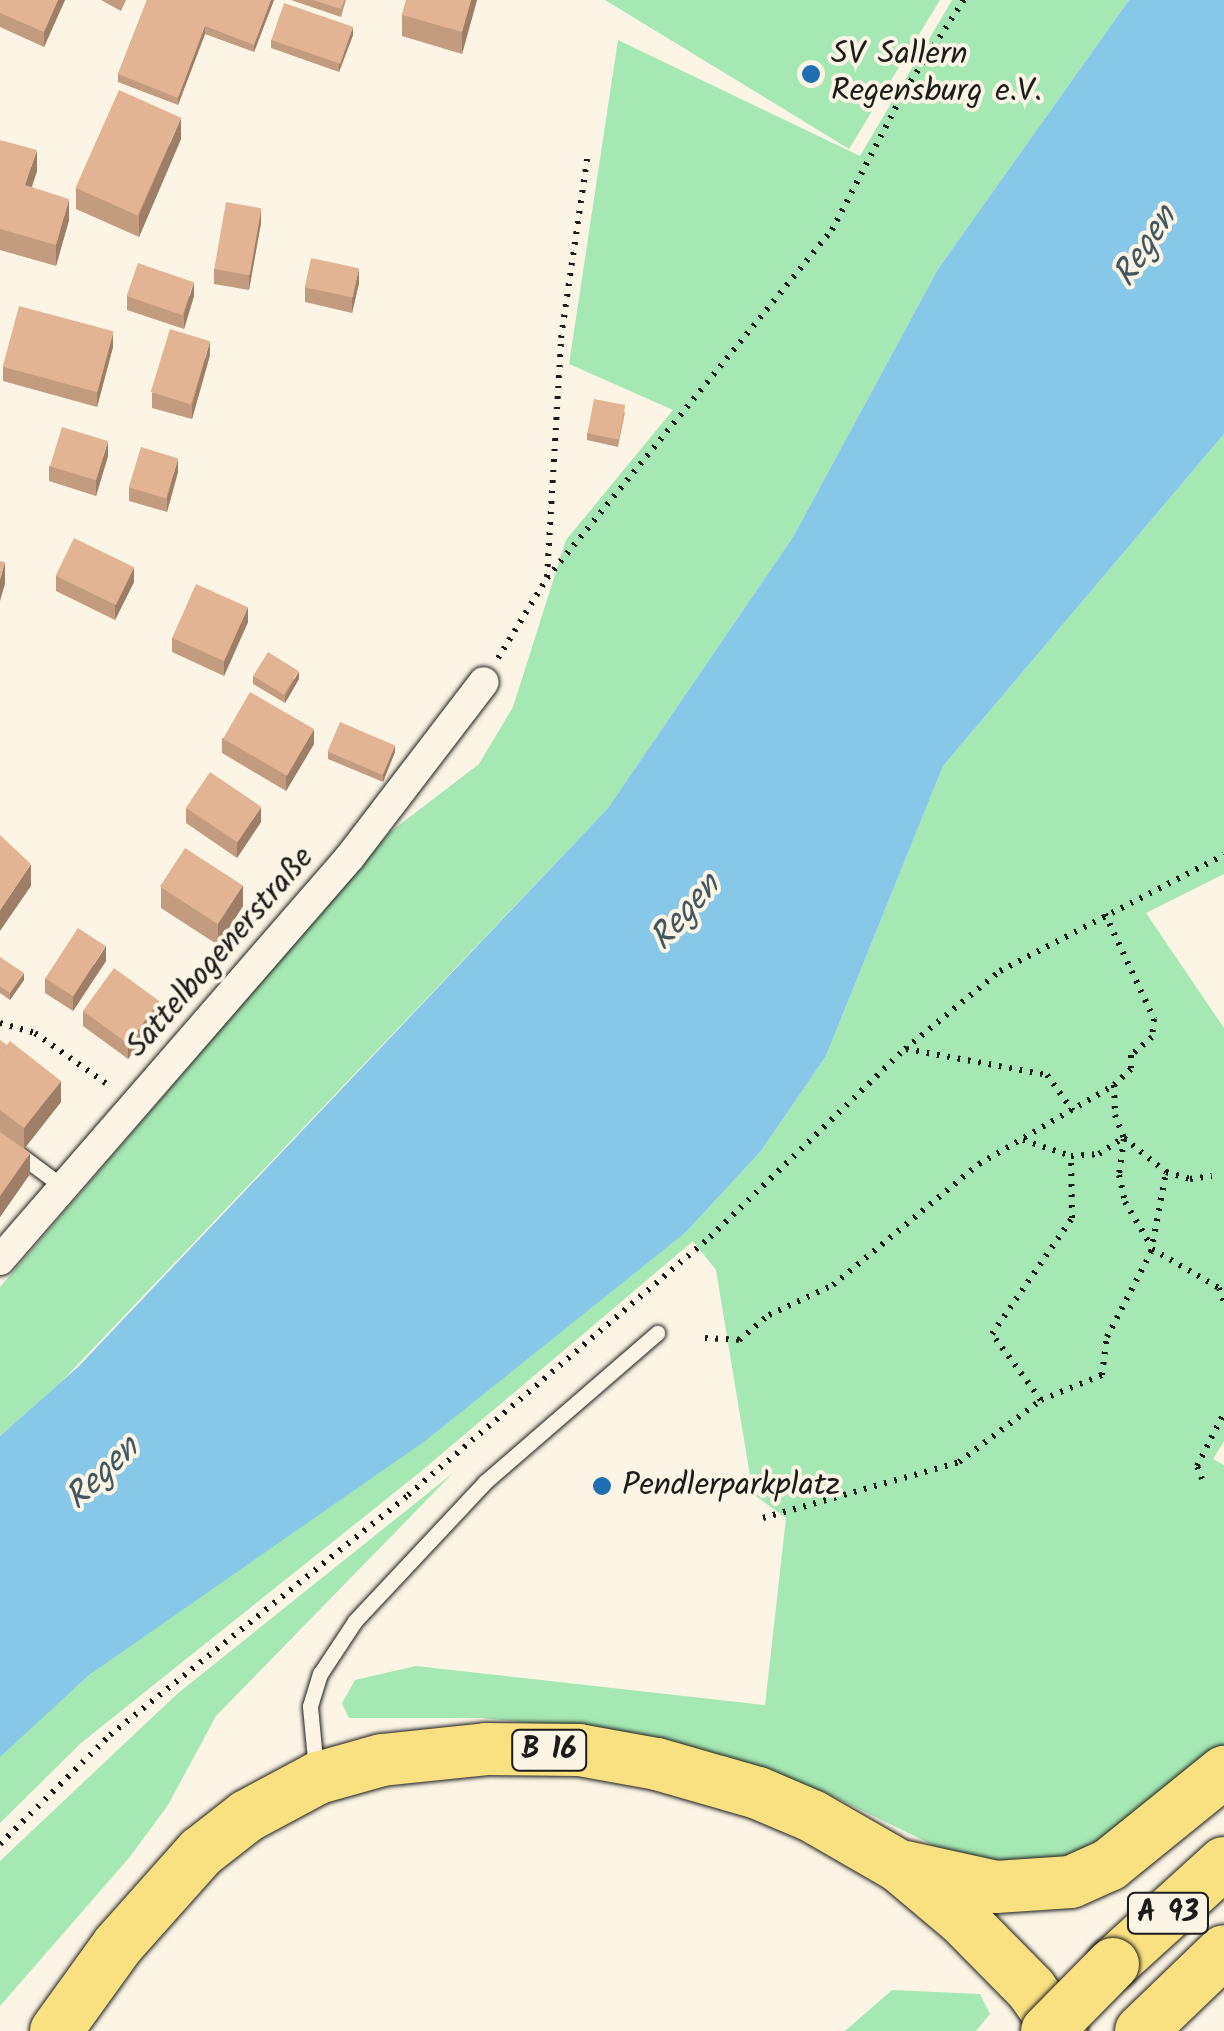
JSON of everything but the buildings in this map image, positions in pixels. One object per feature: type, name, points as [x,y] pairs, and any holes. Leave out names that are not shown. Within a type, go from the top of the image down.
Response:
[{"type":"highway","name":"B 16","points":[[31,2031],[118,1945],[201,1852],[248,1816],[318,1778],[433,1752],[579,1750],[758,1793],[899,1866],[1000,1955],[1061,2031]]},
{"type":"highway","points":[[899,1866],[996,1887],[1071,1882],[1110,1865],[1224,1772]]},
{"type":"highway","name":"A 93","points":[[1047,2031],[1224,1862]]},
{"type":"highway","name":"B 16","points":[[56,2031],[118,1945]]},
{"type":"highway","name":"A 93","points":[[1145,2027],[1224,1950]]},
{"type":"street","name":"Sattelbogenerstraße","points":[[0,1260],[374,828],[484,682]]},
{"type":"lane","points":[[0,1140],[62,1186]]},
{"type":"lane","points":[[318,1778],[310,1706],[320,1674],[355,1621],[485,1482],[656,1333]]},
{"type":"path","points":[[484,682],[546,578],[832,230],[905,90],[964,0]]},
{"type":"path","points":[[546,578],[561,338],[588,160]]},
{"type":"path","points":[[0,1844],[110,1736],[408,1495],[710,1237],[905,1049],[1000,971],[1224,856]]},
{"type":"path","points":[[705,1338],[739,1340],[769,1316],[834,1286],[979,1164],[1114,1085],[1131,1069],[1131,1055],[1152,1037],[1154,1019],[1105,914]]},
{"type":"path","points":[[0,1024],[36,1033],[136,1106]]},
{"type":"path","points":[[905,1049],[1047,1075],[1072,1111]]},
{"type":"path","points":[[1114,1085],[1124,1138],[1122,1189],[1130,1219],[1150,1246],[1222,1287],[1224,1302]]},
{"type":"path","points":[[1022,1140],[1071,1156],[1099,1154],[1124,1138]]},
{"type":"path","points":[[1124,1138],[1166,1172],[1190,1180],[1212,1176]]},
{"type":"path","points":[[1042,1400],[992,1334],[1072,1218],[1071,1156]]},
{"type":"path","points":[[764,1518],[959,1462],[1042,1400],[1102,1375],[1107,1337],[1150,1246],[1166,1172]]},
{"type":"path","points":[[1202,1480],[1197,1466],[1224,1413]]},
{"type":"green space","name":"SV Sallern Regensburg e.V.","points":[[605,0],[940,0],[849,149]]},
{"type":"green space","points":[[952,0],[1129,0],[938,269],[793,537],[608,808],[61,1382],[0,1436],[0,1287],[390,832],[479,764],[513,707],[566,540],[673,410],[569,364],[618,40],[860,156]]},
{"type":"green space","points":[[1224,434],[1224,874],[1146,913],[1224,1028],[1224,1441],[1213,1459],[1224,1465],[1224,1755],[1093,1857],[970,1863],[824,1792],[729,1763],[554,1726],[482,1718],[349,1718],[342,1703],[355,1680],[416,1666],[765,1705],[786,1518],[753,1494],[716,1270],[693,1241],[419,1473],[81,1743],[0,1823],[0,1755],[89,1675],[686,1232],[761,1151],[826,1056],[943,766]]},
{"type":"green space","points":[[453,1473],[216,1716],[168,1805],[129,1858],[0,2006],[0,1861],[177,1694]]},
{"type":"green space","points":[[892,1990],[980,1994],[990,2014],[976,2031],[845,2031]]},
{"type":"water","name":"Regen","points":[[1129,0],[1224,0],[1224,434],[943,766],[826,1056],[761,1151],[686,1232],[425,1441],[89,1675],[0,1757],[0,1436],[79,1366],[608,808],[793,537],[938,269]]},
{"type":"place","name":"SV Sallern Regensburg e.V.","points":[[811,74]]},
{"type":"place","name":"Pendlerparkplatz","points":[[602,1486]]}]
